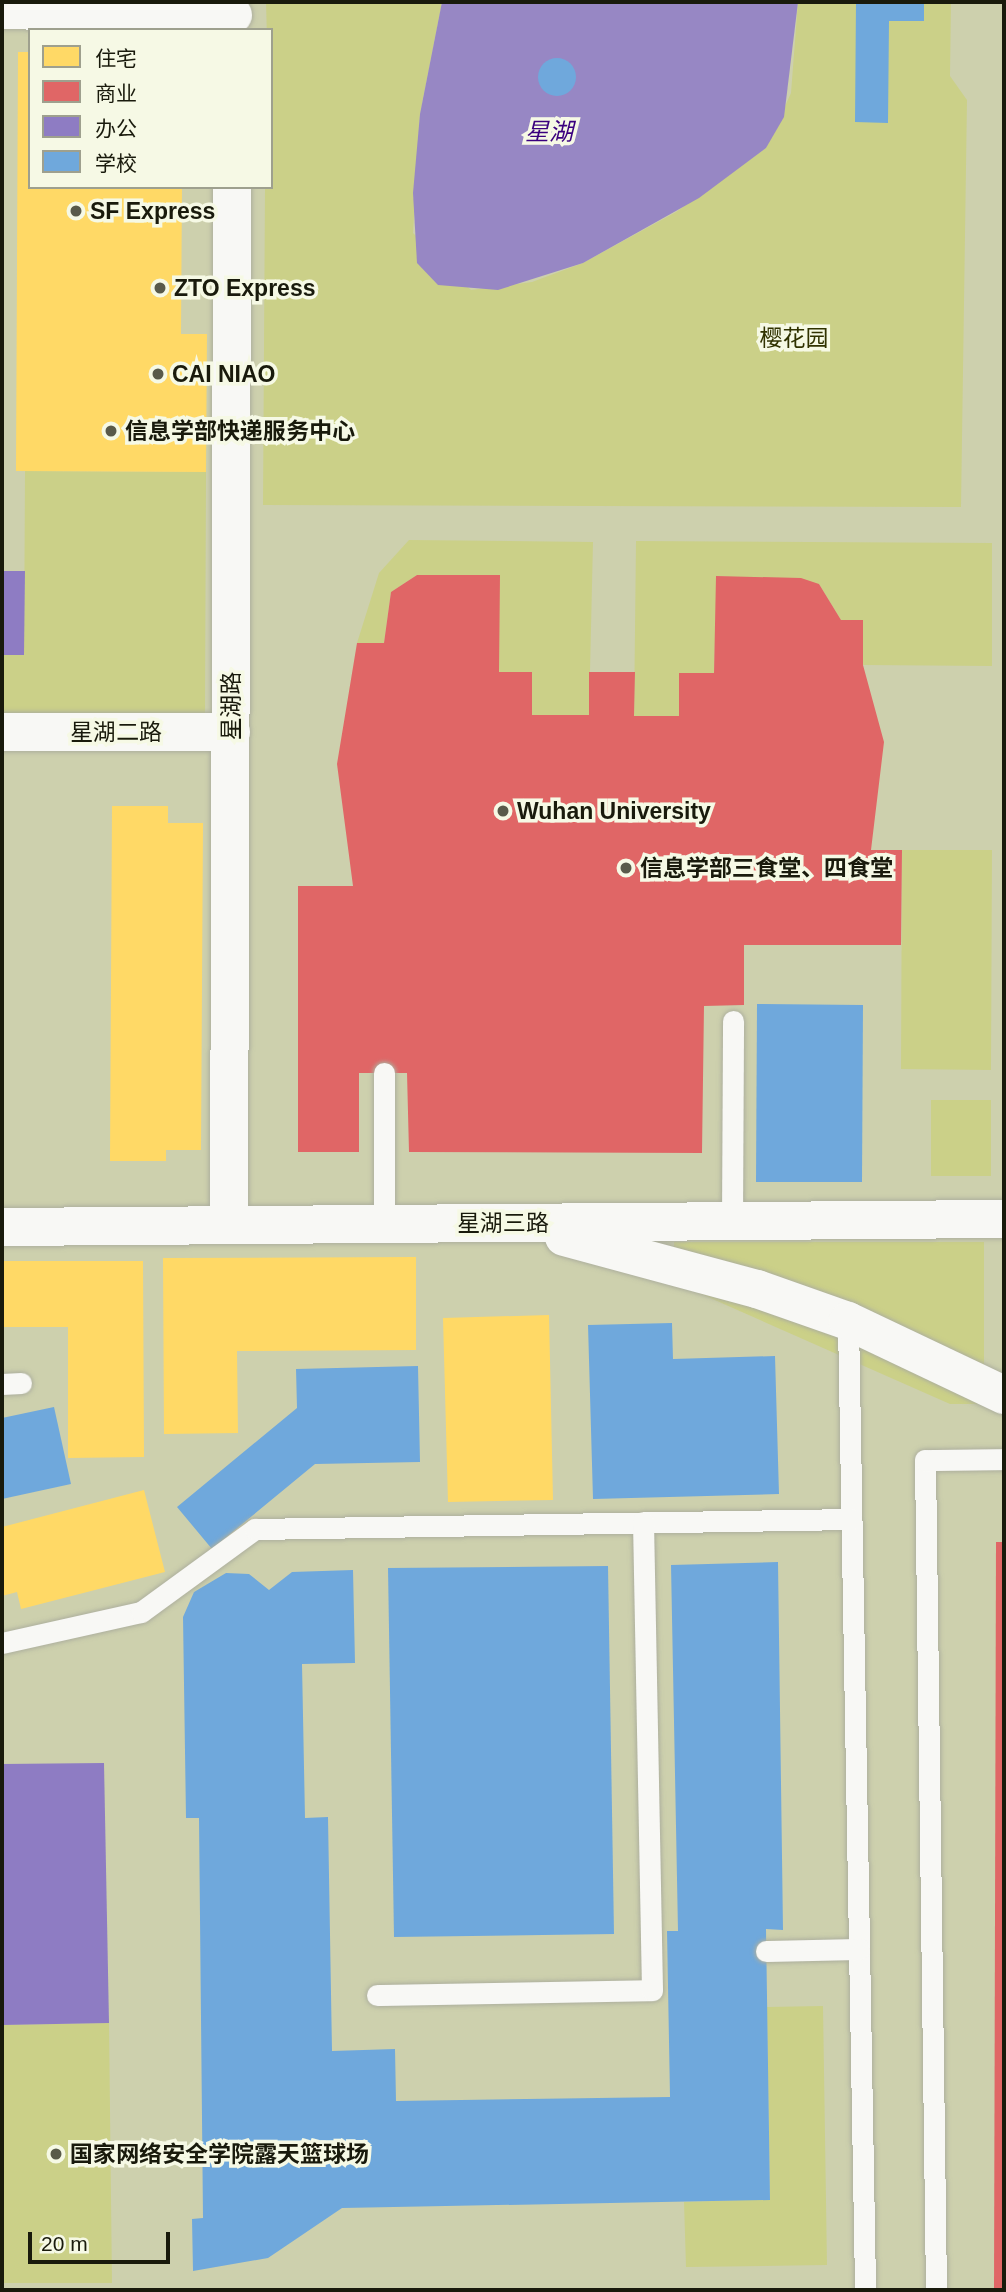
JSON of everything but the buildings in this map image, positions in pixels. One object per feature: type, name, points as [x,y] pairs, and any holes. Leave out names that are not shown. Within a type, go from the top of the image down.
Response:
[{"type":"street","points":[[2,10],[233,15]]},
{"type":"street","name":"星湖路","points":[[229,1225],[232,189]]},
{"type":"street","name":"星湖二路","points":[[2,732],[231,732]]},
{"type":"street","name":"星湖三路","points":[[2,1227],[1004,1219]]},
{"type":"street","points":[[493,1223],[676,1265],[848,1321],[1004,1395]]},
{"type":"lane","points":[[732,1222],[733,1021]]},
{"type":"lane","points":[[384,1073],[384,1224]]},
{"type":"lane","points":[[848,1321],[865,2290]]},
{"type":"lane","points":[[936,2290],[925,1460],[1004,1459]]},
{"type":"lane","points":[[2,1643],[141,1612],[256,1529],[851,1519]]},
{"type":"lane","points":[[377,1995],[652,1990],[659,1953],[643,1522]]},
{"type":"lane","points":[[766,1951],[859,1949]]},
{"type":"shaded area","name":"Wuhan University","points":[[2,2],[1004,2],[1004,2290],[2,2290]]},
{"type":"green space","name":"樱花园","points":[[266,2],[442,2],[420,114],[413,233],[471,290],[532,282],[583,263],[676,212],[766,148],[791,93],[798,2],[951,2],[950,76],[967,100],[961,507],[263,505],[265,189],[273,189],[273,28],[267,28]]},
{"type":"green space","points":[[25,471],[206,472],[205,719],[2,717],[2,655],[24,654]]},
{"type":"green space","points":[[409,540],[593,542],[589,715],[532,715],[532,672],[499,672],[417,575],[391,592],[384,643],[357,643],[379,573]]},
{"type":"green space","points":[[636,541],[992,543],[992,666],[863,665],[863,620],[841,620],[819,584],[717,576],[714,673],[680,673],[679,716],[634,716]]},
{"type":"green space","points":[[902,850],[992,850],[991,1070],[901,1069]]},
{"type":"green space","points":[[931,1100],[991,1100],[991,1176],[931,1176]]},
{"type":"green space","points":[[674,1242],[984,1242],[984,1404],[950,1404],[674,1282]]},
{"type":"green space","points":[[823,2006],[827,2265],[686,2267],[684,2202],[770,2199],[767,2007]]},
{"type":"green space","name":"国家网络安全学院露天篮球场","points":[[109,2023],[112,2283],[2,2283],[2,2025]]},
{"type":"water","name":"星湖","points":[[442,2],[798,2],[784,117],[766,148],[699,198],[583,263],[498,290],[438,285],[417,263],[413,193],[420,114]]},
{"type":"place","name":"SF Express","points":[[76,211]]},
{"type":"place","name":"ZTO Express","points":[[160,288]]},
{"type":"place","name":"CAI NIAO","points":[[158,374]]},
{"type":"place","name":"信息学部快递服务中心","points":[[111,431]]},
{"type":"place","name":"Wuhan University","points":[[503,811]]},
{"type":"place","name":"信息学部三食堂、四食堂","points":[[626,868]]},
{"type":"place","name":"国家网络安全学院露天篮球场","points":[[56,2154]]}]
